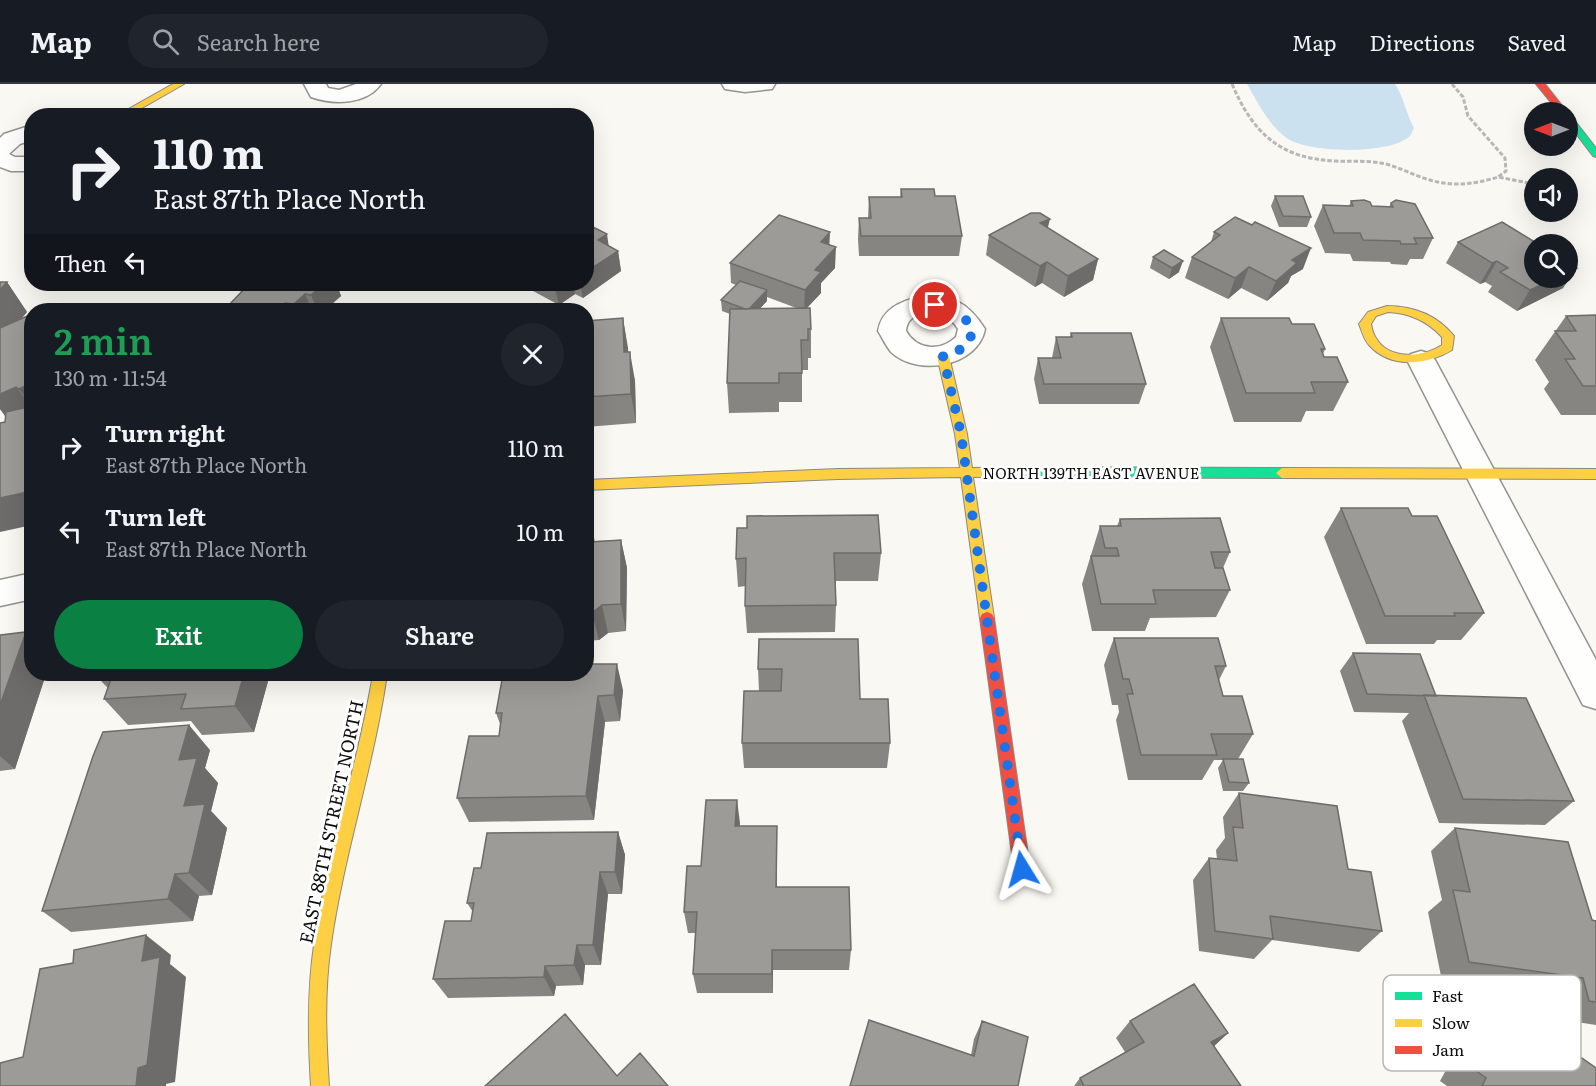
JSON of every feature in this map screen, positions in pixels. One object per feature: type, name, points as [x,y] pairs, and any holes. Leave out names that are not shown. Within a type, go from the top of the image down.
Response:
[{"type":"street","points":[[138,108],[180,84]]},
{"type":"street","points":[[315,84],[319,92],[332,96],[357,93],[370,84]]},
{"type":"street","points":[[733,84],[745,86],[764,84]]},
{"type":"street","points":[[1540,84],[1555,102]]},
{"type":"street","points":[[1578,131],[1596,154]]},
{"type":"street","points":[[0,150],[12,139],[24,135]]},
{"type":"street","points":[[0,158],[11,164],[24,164]]},
{"type":"street","points":[[1402,309],[1422,315],[1438,325],[1448,338],[1446,349],[1439,356],[1421,360],[1396,355],[1374,343],[1365,327],[1368,319],[1383,310],[1402,309]]},
{"type":"street","points":[[943,356],[958,415],[1022,869]]},
{"type":"street","points":[[1421,360],[1596,694]]},
{"type":"street","name":"NORTH 139TH EAST AVENUE","points":[[594,484],[711,477],[966,473],[1596,474]]},
{"type":"street","points":[[0,593],[24,588]]},
{"type":"street","name":"EAST 88TH STREET NORTH","points":[[320,1086],[316,1048],[319,977],[329,906],[368,757],[379,681]]},
{"type":"path","points":[[1232,84],[1238,101],[1258,131],[1271,142],[1295,153],[1326,160],[1380,163],[1442,183],[1480,182],[1498,177],[1506,171],[1505,158],[1468,116],[1463,97],[1452,84]]},
{"type":"path","points":[[1498,177],[1524,182]]},
{"type":"water","points":[[1247,84],[1395,84],[1414,128],[1410,136],[1400,142],[1368,149],[1331,149],[1299,144],[1288,139],[1275,128]]},
{"type":"building","points":[[901,189],[934,189],[935,196],[955,196],[962,236],[861,236],[859,218],[871,218],[869,197],[902,197]]},
{"type":"building","points":[[1275,196],[1303,196],[1311,217],[1283,216]]},
{"type":"building","points":[[1396,200],[1415,204],[1433,238],[1414,238],[1417,244],[1401,244],[1400,241],[1363,240],[1360,233],[1334,233],[1323,205],[1353,206],[1351,201],[1370,202],[1372,206],[1393,207],[1391,203]]},
{"type":"building","points":[[1031,213],[1040,213],[1050,219],[1040,223],[1098,259],[1068,276],[1047,262],[1040,266],[989,235]]},
{"type":"building","points":[[779,215],[830,232],[821,242],[836,247],[815,270],[821,272],[805,290],[730,263]]},
{"type":"building","points":[[1235,217],[1252,225],[1255,222],[1311,248],[1292,260],[1297,263],[1276,281],[1249,267],[1235,278],[1192,257],[1220,235],[1214,232]]},
{"type":"building","points":[[1502,222],[1524,235],[1524,286],[1500,272],[1508,268],[1497,261],[1492,263],[1458,242]]},
{"type":"building","points":[[594,228],[607,234],[598,240],[618,251],[594,267]]},
{"type":"building","points":[[1164,250],[1183,261],[1172,268],[1153,257]]},
{"type":"building","points":[[740,281],[767,290],[749,309],[721,300]]},
{"type":"building","points":[[0,282],[7,282],[0,290]]},
{"type":"building","points":[[242,291],[316,291],[311,295],[305,294],[295,303],[231,303]]},
{"type":"building","points":[[810,308],[811,329],[808,329],[808,340],[801,340],[802,373],[779,373],[779,383],[727,383],[730,309]]},
{"type":"building","points":[[1596,315],[1596,386],[1583,386],[1565,359],[1575,359],[1555,331],[1576,331],[1566,316]]},
{"type":"building","points":[[24,318],[24,387],[19,389],[16,387],[0,394],[0,328]]},
{"type":"building","points":[[623,318],[624,352],[630,352],[631,394],[594,396],[594,320]]},
{"type":"building","points":[[1221,318],[1289,318],[1292,324],[1314,324],[1325,349],[1321,349],[1324,357],[1337,357],[1348,382],[1311,382],[1315,393],[1246,393]]},
{"type":"building","points":[[1071,333],[1131,333],[1146,384],[1044,384],[1038,358],[1061,358],[1056,337],[1072,337]]},
{"type":"building","points":[[24,408],[24,493],[0,498],[0,423],[5,422],[6,412]]},
{"type":"building","points":[[1341,508],[1408,508],[1412,516],[1437,516],[1484,613],[1454,613],[1455,616],[1385,616]]},
{"type":"building","points":[[878,515],[881,553],[834,553],[836,605],[745,606],[746,558],[736,559],[737,528],[747,528],[747,516]]},
{"type":"building","points":[[1220,518],[1230,552],[1211,552],[1215,568],[1223,568],[1230,590],[1153,590],[1156,604],[1101,604],[1091,556],[1119,556],[1117,548],[1105,548],[1100,526],[1121,526],[1120,519]]},
{"type":"building","points":[[621,540],[621,604],[602,605],[594,611],[594,542]]},
{"type":"building","points":[[24,632],[0,705],[0,635]]},
{"type":"building","points":[[1114,638],[1218,638],[1226,666],[1215,666],[1223,696],[1242,696],[1253,734],[1211,734],[1217,755],[1141,755],[1127,694],[1133,694],[1129,679],[1123,679]]},
{"type":"building","points":[[759,639],[858,639],[860,699],[888,699],[890,743],[742,743],[744,691],[781,691],[782,669],[758,669]]},
{"type":"building","points":[[1353,653],[1420,654],[1436,696],[1367,694]]},
{"type":"building","points":[[594,664],[617,664],[614,695],[598,696],[586,796],[457,798],[469,736],[499,736],[502,713],[496,713],[502,681],[594,681]]},
{"type":"building","points":[[110,681],[242,681],[235,706],[181,709],[186,694],[104,699]]},
{"type":"building","points":[[1424,695],[1526,698],[1574,801],[1463,799]]},
{"type":"building","points":[[189,725],[179,760],[197,758],[184,806],[205,804],[189,873],[175,874],[168,899],[42,911],[103,732]]},
{"type":"building","points":[[1223,759],[1243,759],[1249,783],[1229,782]]},
{"type":"building","points":[[1239,793],[1337,806],[1348,869],[1371,872],[1382,931],[1270,916],[1273,939],[1215,931],[1209,858],[1237,861],[1233,827],[1243,828]]},
{"type":"building","points":[[706,800],[737,800],[735,826],[777,826],[776,887],[849,887],[851,950],[772,950],[772,974],[693,974],[697,912],[684,912],[687,866],[701,866]]},
{"type":"building","points":[[1455,828],[1568,842],[1592,920],[1596,921],[1596,1002],[1589,1001],[1581,975],[1562,975],[1469,962],[1453,890],[1470,892]]},
{"type":"building","points":[[618,832],[615,872],[600,872],[593,945],[577,945],[574,965],[545,966],[544,977],[433,979],[445,921],[471,921],[474,903],[467,903],[474,868],[481,868],[487,833]]},
{"type":"building","points":[[146,935],[142,961],[160,957],[147,1065],[138,1068],[136,1086],[0,1086],[0,1063],[23,1057],[40,969],[73,963],[74,950]]},
{"type":"building","points":[[1194,984],[1228,1033],[1211,1042],[1241,1086],[1084,1086],[1080,1078],[1144,1042],[1130,1021]]},
{"type":"building","points":[[565,1014],[617,1076],[640,1053],[668,1086],[485,1086]]},
{"type":"building","points":[[869,1020],[974,1056],[982,1021],[1028,1037],[1018,1086],[850,1086]]},
{"type":"building","points":[[1581,1057],[1596,1068],[1596,1086],[1482,1086],[1486,1078],[1476,1071],[1581,1071]]},
{"type":"traffic: fast","points":[[1578,131],[1596,154]]},
{"type":"traffic: fast","points":[[1013,472],[1282,473]]},
{"type":"traffic: slow","points":[[135,108],[180,84]]},
{"type":"traffic: slow","points":[[1387,309],[1405,310],[1428,319],[1448,336],[1448,347],[1430,356],[1419,358],[1398,357],[1380,349],[1372,342],[1365,324],[1372,314],[1387,309]]},
{"type":"traffic: slow","points":[[943,356],[961,434],[987,618]]},
{"type":"traffic: slow","points":[[594,485],[838,474],[1013,472]]},
{"type":"traffic: slow","points":[[1282,473],[1596,474]]},
{"type":"traffic: slow","points":[[320,1086],[318,1006],[322,947],[331,895],[369,738],[379,681]]},
{"type":"traffic: jam","points":[[1540,84],[1555,102]]},
{"type":"traffic: jam","points":[[987,618],[1022,869]]},
{"type":"route","points":[[935,305],[962,314],[972,329],[972,336],[964,347],[957,352],[943,356],[961,434],[1022,869]]}]
